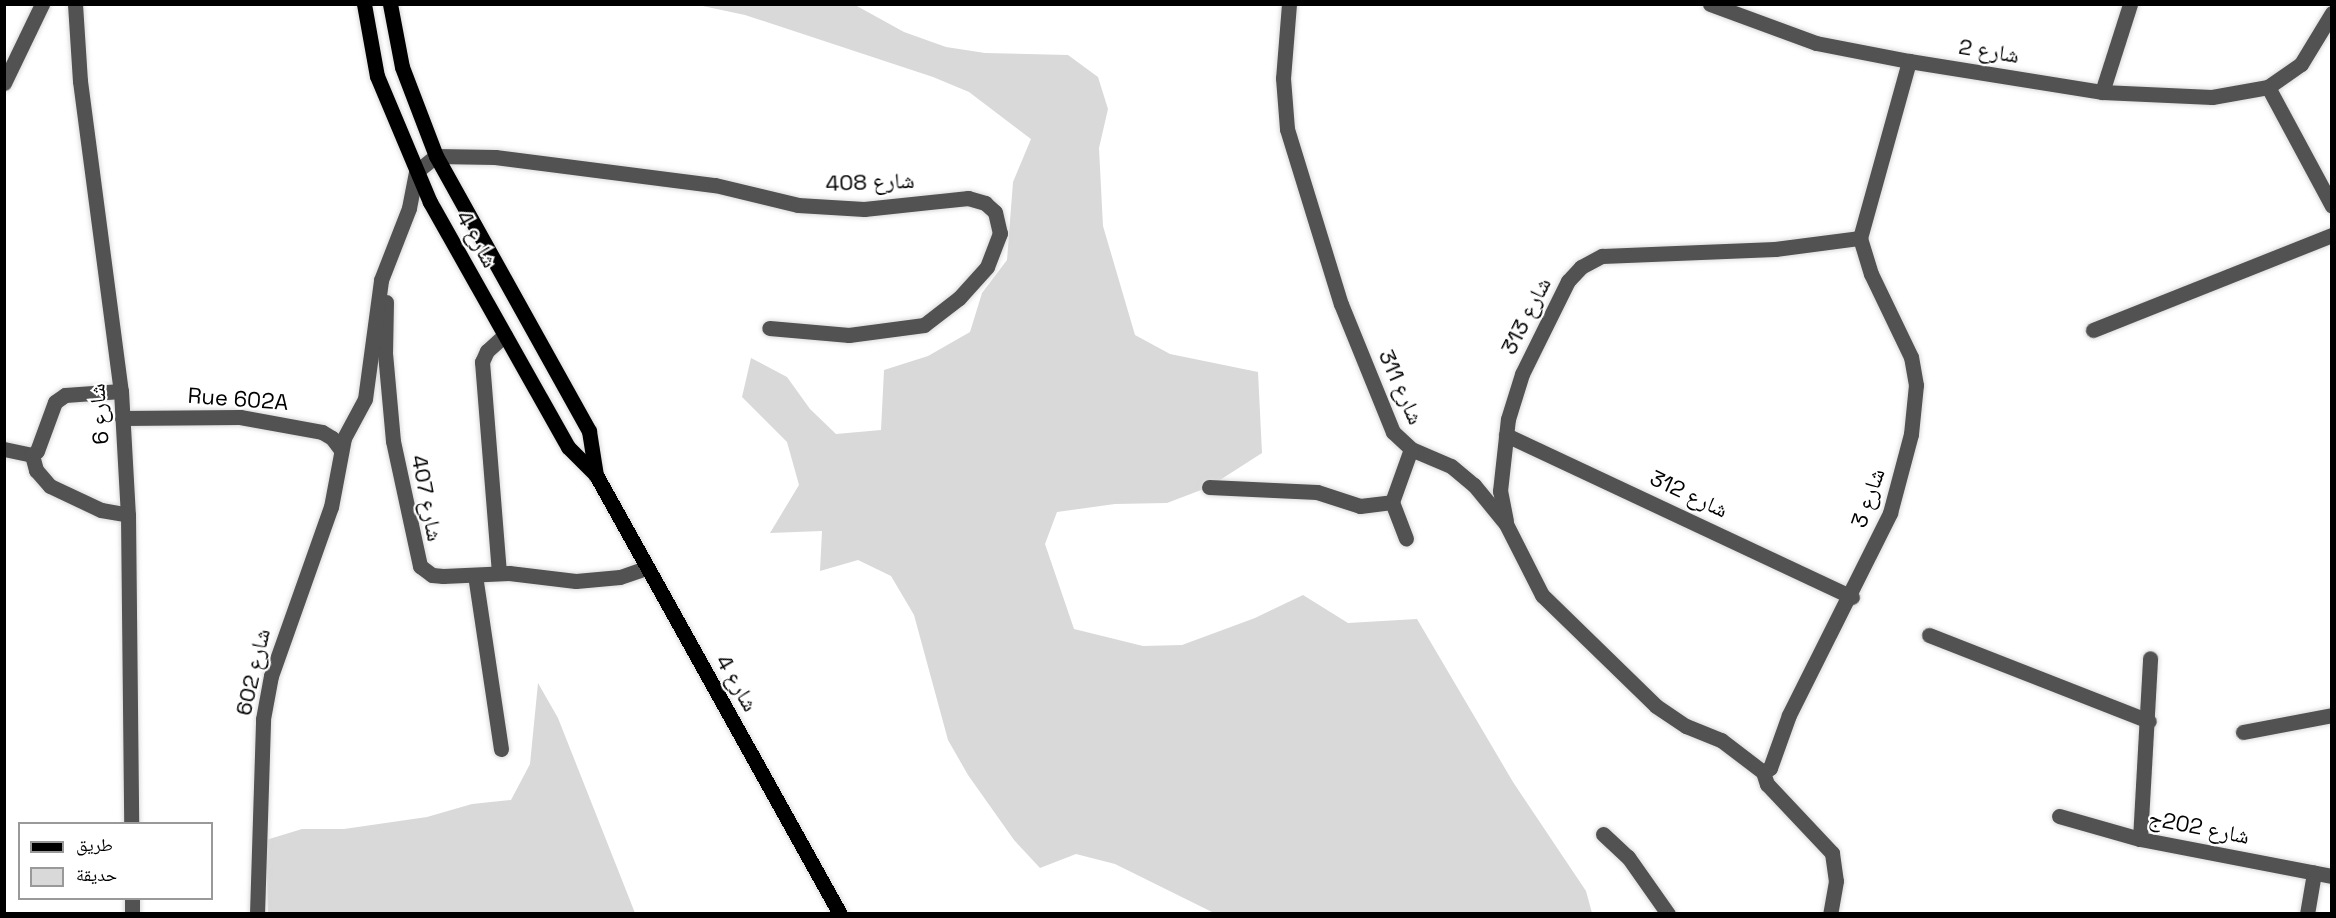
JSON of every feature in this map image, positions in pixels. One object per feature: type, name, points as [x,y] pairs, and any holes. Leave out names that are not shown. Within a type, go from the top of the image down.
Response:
[{"type":"main road","name":"شارع 4","points":[[364,4],[377,76],[416,172],[450,239],[568,447],[596,475],[645,568],[779,800],[840,914]]},
{"type":"main road","name":"شارع 4","points":[[390,4],[402,67],[436,156],[589,431],[596,475]]},
{"type":"main road","points":[[450,239],[473,222]]},
{"type":"street","points":[[4,83],[42,4]]},
{"type":"street","name":"شارع 6","points":[[75,4],[80,81],[121,391],[128,515],[131,822]]},
{"type":"street","name":"شارع 311","points":[[1289,4],[1283,78],[1287,129],[1341,304],[1393,432],[1411,450],[1451,466],[1506,524],[1542,595],[1656,706],[1686,726],[1721,740],[1762,772]]},
{"type":"street","name":"شارع 2","points":[[1710,4],[1816,43],[1909,61],[2102,92],[2212,97],[2268,87]]},
{"type":"street","points":[[2102,92],[2130,4]]},
{"type":"street","points":[[2331,13],[2325,35],[2301,64],[2268,87],[2331,206]]},
{"type":"street","points":[[1860,238],[1909,61]]},
{"type":"street","points":[[396,245],[410,208],[416,172],[436,156]]},
{"type":"street","name":"شارع 408","points":[[436,156],[495,157],[673,179],[798,205],[864,209],[968,198],[985,203],[995,212],[1000,233],[987,267],[959,298],[924,325],[849,335],[769,328]]},
{"type":"street","points":[[2093,330],[2331,235]]},
{"type":"street","name":"شارع 313","points":[[1506,524],[1500,491],[1506,435],[1522,374],[1568,281],[1581,267],[1602,256],[1775,249],[1860,238]]},
{"type":"street","name":"شارع 3","points":[[1762,772],[1770,768],[1789,715],[1852,597],[1895,497],[1911,434],[1916,384],[1907,343],[1871,274],[1860,238]]},
{"type":"street","name":"شارع 602","points":[[257,914],[263,719],[278,648],[309,577],[331,507],[341,450],[365,399],[381,280],[396,245]]},
{"type":"street","name":"شارع 407","points":[[396,245],[386,303],[385,353],[393,441],[417,560],[432,575],[499,573],[597,580],[645,568]]},
{"type":"street","points":[[499,573],[482,362],[487,351],[505,335]]},
{"type":"street","points":[[32,455],[41,447],[55,402],[65,395],[121,391]]},
{"type":"street","name":"Rue 602A","points":[[122,418],[251,419],[322,432],[332,438],[341,450]]},
{"type":"street","name":"شارع 312","points":[[1506,435],[1852,597]]},
{"type":"street","points":[[4,449],[32,455]]},
{"type":"street","points":[[1406,538],[1392,502],[1411,450]]},
{"type":"street","points":[[32,455],[36,470],[50,486],[101,510],[128,515]]},
{"type":"street","points":[[1209,486],[1317,492],[1360,506],[1392,502]]},
{"type":"street","points":[[475,575],[501,749]]},
{"type":"street","points":[[1929,635],[2149,721]]},
{"type":"street","points":[[2140,839],[2149,721],[2150,658]]},
{"type":"street","points":[[2243,732],[2331,715]]},
{"type":"street","points":[[1762,772],[1767,784],[1832,853],[1836,881],[1830,914]]},
{"type":"street","name":"شارع 202ج","points":[[2059,816],[2140,839],[2331,876]]},
{"type":"street","points":[[1603,834],[1628,857],[1668,914]]},
{"type":"street","points":[[2307,914],[2314,873]]},
{"type":"green space","points":[[698,5],[855,5],[904,32],[946,47],[985,53],[1068,55],[1098,77],[1108,109],[1099,148],[1103,226],[1135,335],[1170,354],[1258,372],[1262,453],[1209,487],[1167,503],[1115,504],[1057,512],[1045,544],[1074,629],[1143,646],[1182,645],[1255,618],[1303,595],[1348,623],[1417,619],[1513,782],[1586,891],[1592,913],[1214,913],[1115,864],[1076,854],[1040,868],[1014,840],[968,775],[948,740],[914,615],[891,576],[858,560],[820,571],[822,531],[770,533],[799,485],[787,442],[742,397],[751,358],[787,377],[810,409],[836,434],[881,430],[884,370],[928,356],[970,332],[982,293],[1007,260],[1013,182],[1031,139],[969,92],[933,77],[745,15]]},
{"type":"green space","points":[[538,683],[558,718],[635,913],[268,913],[266,840],[302,829],[344,829],[427,817],[472,804],[511,800],[530,764]]}]
